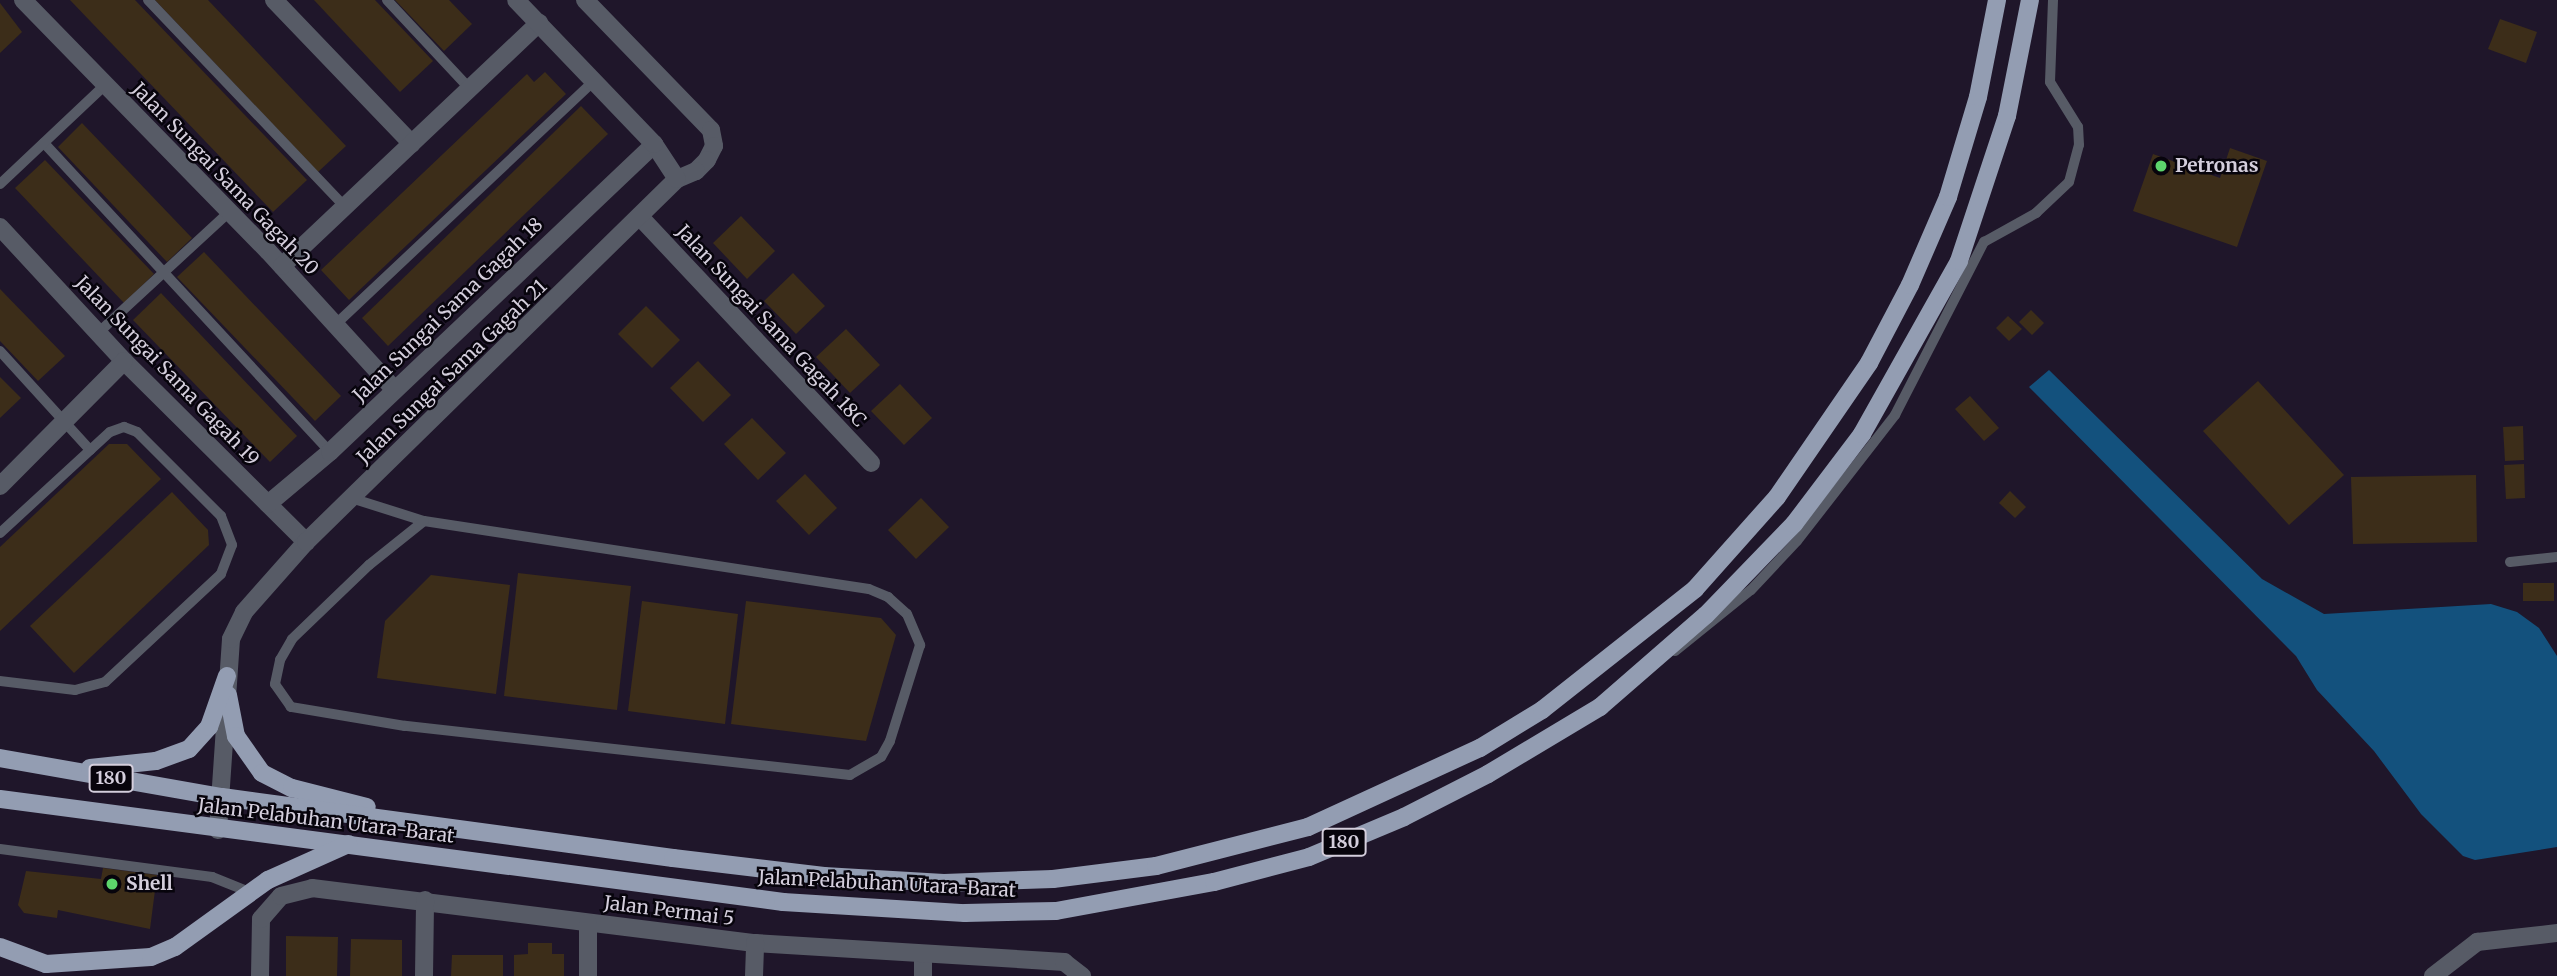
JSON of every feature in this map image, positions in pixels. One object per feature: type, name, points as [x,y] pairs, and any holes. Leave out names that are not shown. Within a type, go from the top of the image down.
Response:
[{"type":"main road","name":"Jalan Pelabuhan Utara-Barat","points":[[0,758],[222,797],[443,827],[824,876],[944,883],[1054,879],[1156,866],[1308,827],[1480,748],[1591,674],[1695,589],[1777,497],[1827,429],[1910,285],[1948,197],[1978,97],[1997,0]]},
{"type":"main road","name":"Jalan Pelabuhan Utara-Barat","points":[[0,799],[218,830],[352,843],[783,902],[965,913],[1056,911],[1214,882],[1309,857],[1404,817],[1488,774],[1600,707],[1734,589],[1794,524],[1837,471],[1925,328],[1959,261],[1991,173],[2019,68],[2030,0]]},
{"type":"main road","points":[[65,770],[156,761],[189,749],[209,727],[228,676]]},
{"type":"main road","points":[[228,695],[242,750],[275,782],[443,827]]},
{"type":"main road","points":[[0,947],[46,970],[151,957],[175,947],[249,892],[292,866],[352,843]]},
{"type":"street","points":[[274,0],[412,144]]},
{"type":"street","points":[[516,0],[653,144],[677,179]]},
{"type":"street","name":"Jalan Sungai Sama Gagah 21","points":[[218,830],[231,639],[244,612],[306,542],[641,218],[677,179],[696,172],[708,160],[714,146],[711,130],[585,0]]},
{"type":"street","name":"Jalan Sungai Sama Gagah 20","points":[[24,1],[282,267],[395,390]]},
{"type":"street","points":[[282,267],[539,23]]},
{"type":"street","name":"Jalan Sungai Sama Gagah 18","points":[[268,504],[330,452],[653,144]]},
{"type":"street","name":"Jalan Sungai Sama Gagah 18C","points":[[641,218],[871,463]]},
{"type":"street","name":"Jalan Sungai Sama Gagah 19","points":[[0,227],[124,361],[306,542]]},
{"type":"street","points":[[1,484],[124,361]]},
{"type":"street","name":"Jalan Permai 5","points":[[260,976],[261,919],[281,896],[312,888],[755,943],[1064,962],[1082,976]]},
{"type":"street","points":[[424,976],[425,900]]},
{"type":"street","points":[[588,923],[588,976]]},
{"type":"street","points":[[2433,976],[2477,942],[2550,933]]},
{"type":"street","points":[[754,976],[755,943]]},
{"type":"street","points":[[923,955],[923,976]]},
{"type":"lane","points":[[148,0],[345,207]]},
{"type":"lane","points":[[387,0],[470,89]]},
{"type":"lane","points":[[1629,683],[1701,634],[1752,590],[1797,541],[1895,415],[1984,242],[2036,213],[2069,182],[2079,145],[2078,127],[2050,82],[2053,0]]},
{"type":"lane","points":[[336,324],[595,80]]},
{"type":"lane","points":[[0,184],[105,85]]},
{"type":"lane","points":[[44,143],[330,452]]},
{"type":"lane","points":[[98,333],[228,213]]},
{"type":"lane","points":[[0,351],[90,450]]},
{"type":"lane","points":[[0,533],[113,430],[124,427],[137,432],[221,516],[231,537],[228,562],[221,574],[114,675],[95,688],[75,690],[0,681]]},
{"type":"lane","points":[[351,498],[424,521],[869,589],[888,597],[906,614],[920,645],[890,741],[881,757],[850,775],[405,726],[291,708],[275,684],[280,660],[292,639],[369,565],[424,521]]},
{"type":"lane","points":[[2510,562],[2557,557]]},
{"type":"lane","points":[[0,849],[212,877],[249,892]]},
{"type":"water","points":[[2049,370],[2262,579],[2324,614],[2491,604],[2517,612],[2539,628],[2557,656],[2557,847],[2475,860],[2463,856],[2421,814],[2374,751],[2317,690],[2296,656],[2029,387]]},
{"type":"building","points":[[70,0],[135,0],[307,180],[273,212]]},
{"type":"building","points":[[155,0],[208,0],[346,146],[318,172]]},
{"type":"building","points":[[314,0],[375,0],[433,61],[400,92]]},
{"type":"building","points":[[395,0],[449,0],[472,24],[444,51]]},
{"type":"building","points":[[0,3],[22,32],[0,53]]},
{"type":"building","points":[[2500,19],[2537,32],[2526,63],[2488,49]]},
{"type":"building","points":[[545,72],[566,94],[349,300],[321,270],[527,74],[534,82]]},
{"type":"building","points":[[581,106],[608,134],[388,346],[362,318]]},
{"type":"building","points":[[82,123],[192,238],[167,262],[58,147]]},
{"type":"building","points":[[2230,148],[2267,161],[2237,247],[2133,211],[2153,154],[2220,178]]},
{"type":"building","points":[[45,160],[154,274],[124,303],[15,188]]},
{"type":"building","points":[[741,216],[775,251],[747,279],[713,243]]},
{"type":"building","points":[[204,252],[341,396],[315,421],[177,277]]},
{"type":"building","points":[[793,273],[825,306],[796,334],[764,301]]},
{"type":"building","points":[[0,289],[65,356],[38,381],[0,341]]},
{"type":"building","points":[[161,293],[297,436],[270,462],[133,320]]},
{"type":"building","points":[[646,306],[680,340],[652,368],[618,334]]},
{"type":"building","points":[[2031,310],[2044,323],[2032,335],[2019,322]]},
{"type":"building","points":[[2008,316],[2022,329],[2009,341],[1996,328]]},
{"type":"building","points":[[846,329],[880,365],[850,393],[816,357]]},
{"type":"building","points":[[698,361],[731,395],[703,422],[670,388]]},
{"type":"building","points":[[0,377],[21,398],[0,418]]},
{"type":"building","points":[[2258,381],[2344,475],[2289,525],[2203,431]]},
{"type":"building","points":[[900,384],[932,418],[904,445],[871,411]]},
{"type":"building","points":[[1970,396],[1999,428],[1984,441],[1955,409]]},
{"type":"building","points":[[752,418],[786,453],[758,480],[724,444]]},
{"type":"building","points":[[2523,426],[2524,460],[2505,461],[2503,427]]},
{"type":"building","points":[[109,444],[127,444],[161,479],[0,631],[0,547]]},
{"type":"building","points":[[2524,464],[2525,498],[2506,499],[2504,465]]},
{"type":"building","points":[[805,474],[837,508],[809,535],[776,501]]},
{"type":"building","points":[[2476,475],[2477,542],[2353,544],[2351,477]]},
{"type":"building","points":[[2010,491],[2026,507],[2015,518],[1999,503]]},
{"type":"building","points":[[172,492],[208,530],[209,545],[74,673],[30,626]]},
{"type":"building","points":[[921,498],[949,527],[916,559],[888,530]]},
{"type":"building","points":[[518,573],[631,586],[617,710],[504,696]]},
{"type":"building","points":[[431,575],[510,585],[496,694],[377,678],[385,621]]},
{"type":"building","points":[[2523,583],[2554,583],[2554,601],[2523,601]]},
{"type":"building","points":[[642,601],[738,614],[725,724],[628,711]]},
{"type":"building","points":[[746,601],[881,618],[896,635],[866,741],[731,724]]},
{"type":"building","points":[[103,868],[157,875],[150,929],[58,910],[57,918],[24,913],[18,905],[26,871],[101,879]]},
{"type":"building","points":[[286,936],[338,937],[337,976],[286,976]]},
{"type":"building","points":[[351,939],[402,940],[402,976],[350,976]]},
{"type":"building","points":[[528,943],[552,943],[552,954],[564,954],[564,976],[514,976],[514,955],[528,954]]},
{"type":"building","points":[[452,955],[503,955],[503,976],[451,976]]},
{"type":"place","name":"Petronas","points":[[2161,166]]},
{"type":"place","name":"Shell","points":[[112,884]]}]
